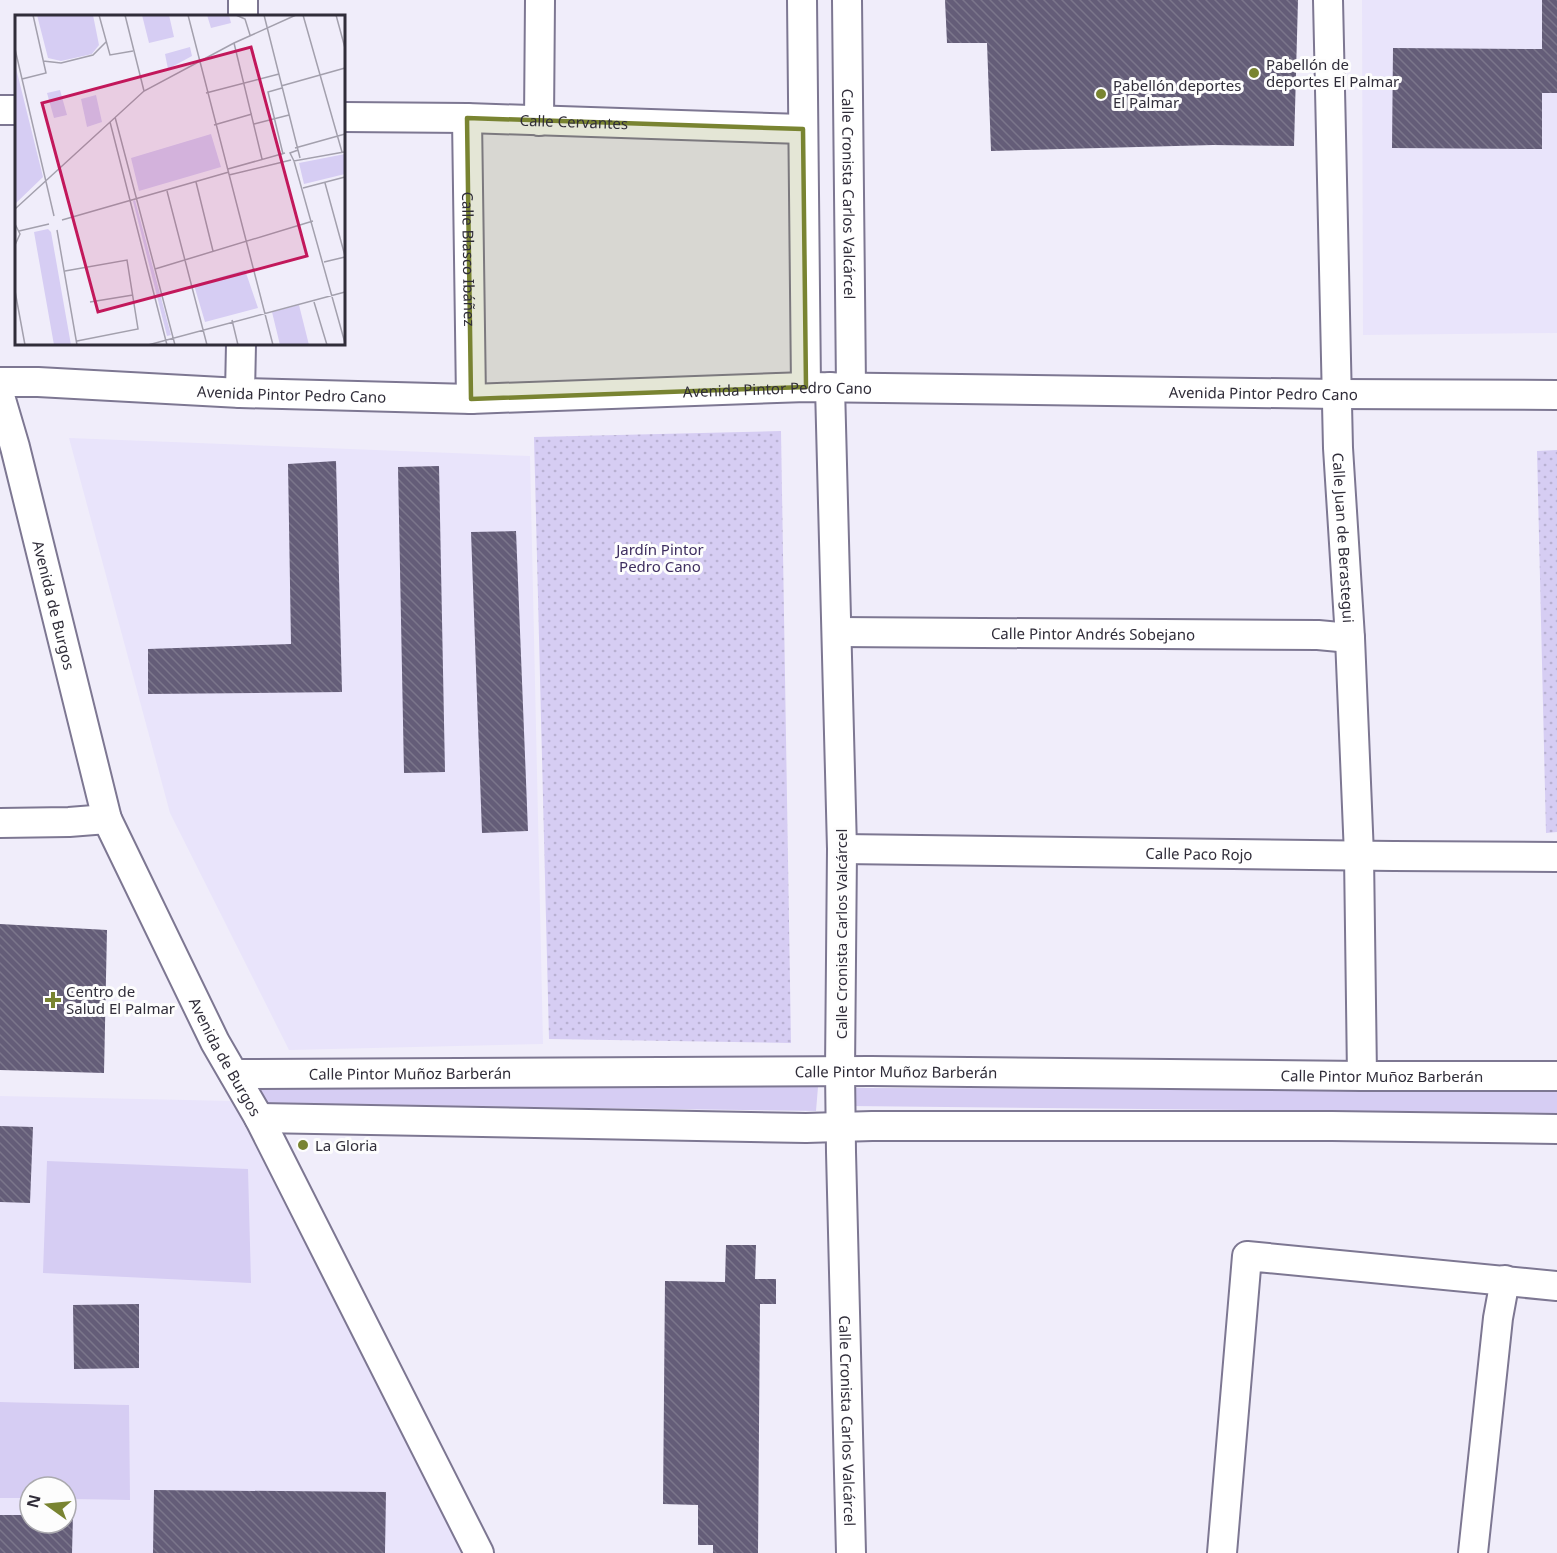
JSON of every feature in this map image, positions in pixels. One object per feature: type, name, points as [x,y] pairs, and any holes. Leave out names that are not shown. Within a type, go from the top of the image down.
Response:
[{"type":"street","points":[[539,121],[540,0]]},
{"type":"street","name":"Calle Cronista Carlos Valcárcel","points":[[802,0],[803,129],[829,387],[837,632],[842,849],[840,1126],[851,1553]]},
{"type":"street","name":"Calle Cronista Carlos Valcárcel","points":[[829,387],[847,0]]},
{"type":"street","name":"Calle Juan de Berastegui","points":[[1328,0],[1338,448],[1350,638],[1359,855],[1362,1076]]},
{"type":"street","name":"Calle Cervantes","points":[[345,117],[467,118],[803,129]]},
{"type":"street","name":"Calle Blasco Ibáñez","points":[[467,118],[471,399]]},
{"type":"street","points":[[240,393],[241,345]]},
{"type":"street","name":"Avenida Pintor Pedro Cano","points":[[0,382],[240,393],[471,399],[829,387],[1557,395]]},
{"type":"street","name":"Avenida de Burgos","points":[[0,396],[15,447],[107,819],[215,1042],[259,1118],[478,1553]]},
{"type":"street","name":"Calle Pintor Andrés Sobejano","points":[[837,632],[1306,635],[1350,638]]},
{"type":"street","points":[[0,823],[107,819]]},
{"type":"street","name":"Calle Paco Rojo","points":[[842,849],[1557,857]]},
{"type":"street","name":"Calle Pintor Muñoz Barberán","points":[[234,1074],[882,1071],[1557,1076]]},
{"type":"street","points":[[259,1118],[795,1128],[840,1126],[1332,1126],[1557,1129]]},
{"type":"street","points":[[1222,1553],[1247,1256],[1557,1286]]},
{"type":"street","points":[[1473,1553],[1498,1318],[1505,1280]]},
{"type":"highlighted area","points":[[467,118],[803,129],[806,387],[471,399]]},
{"type":"shaded area","points":[[1362,0],[1557,0],[1557,333],[1363,335]]},
{"type":"shaded area","points":[[69,438],[530,456],[543,1044],[289,1050],[170,813]]},
{"type":"shaded area","points":[[0,1096],[232,1101],[467,1553],[0,1553],[0,1498],[18,1498],[18,1535],[78,1535],[78,1499],[129,1500],[129,1405],[0,1402]]},
{"type":"green space","name":"Jardín Pintor Pedro Cano","points":[[781,431],[791,1043],[549,1039],[534,437]]},
{"type":"green space","points":[[1557,450],[1557,832],[1546,833],[1537,451]]},
{"type":"green space","points":[[255,1082],[818,1087],[816,1111],[267,1104]]},
{"type":"green space","points":[[848,1088],[1557,1089],[1557,1113],[850,1106]]},
{"type":"green space","points":[[47,1161],[248,1169],[251,1283],[43,1273]]},
{"type":"green space","points":[[0,1402],[129,1405],[130,1500],[78,1499],[78,1475],[18,1475],[18,1498],[0,1498]]},
{"type":"building","name":"Pabellón deportes El Palmar","points":[[945,0],[1298,0],[1294,146],[1213,145],[991,151],[987,43],[947,43]]},
{"type":"building","points":[[1542,0],[1557,0],[1557,93],[1542,93],[1542,149],[1392,148],[1393,48],[1542,49]]},
{"type":"building","points":[[336,461],[342,692],[148,694],[148,649],[291,644],[288,464]]},
{"type":"building","points":[[439,466],[445,772],[404,773],[398,467]]},
{"type":"building","points":[[516,531],[528,831],[482,833],[471,532]]},
{"type":"building","name":"Centro de Salud El Palmar","points":[[0,924],[107,930],[104,1073],[0,1070]]},
{"type":"building","points":[[0,1126],[33,1127],[30,1203],[0,1202]]},
{"type":"building","points":[[726,1245],[756,1245],[755,1279],[776,1279],[776,1304],[760,1304],[758,1553],[713,1553],[713,1545],[698,1545],[698,1505],[663,1504],[665,1281],[725,1282]]},
{"type":"building","points":[[139,1304],[139,1368],[74,1369],[73,1305]]},
{"type":"building","points":[[154,1490],[386,1492],[385,1553],[153,1553]]},
{"type":"building","points":[[0,1515],[18,1515],[18,1535],[72,1535],[72,1553],[0,1553]]},
{"type":"place","name":"Pabellón de deportes El Palmar","points":[[1254,73]]},
{"type":"place","name":"Pabellón deportes El Palmar","points":[[1101,94]]},
{"type":"place","name":"Centro de Salud El Palmar","points":[[53,1000]]},
{"type":"place","name":"La Gloria","points":[[303,1145]]}]
